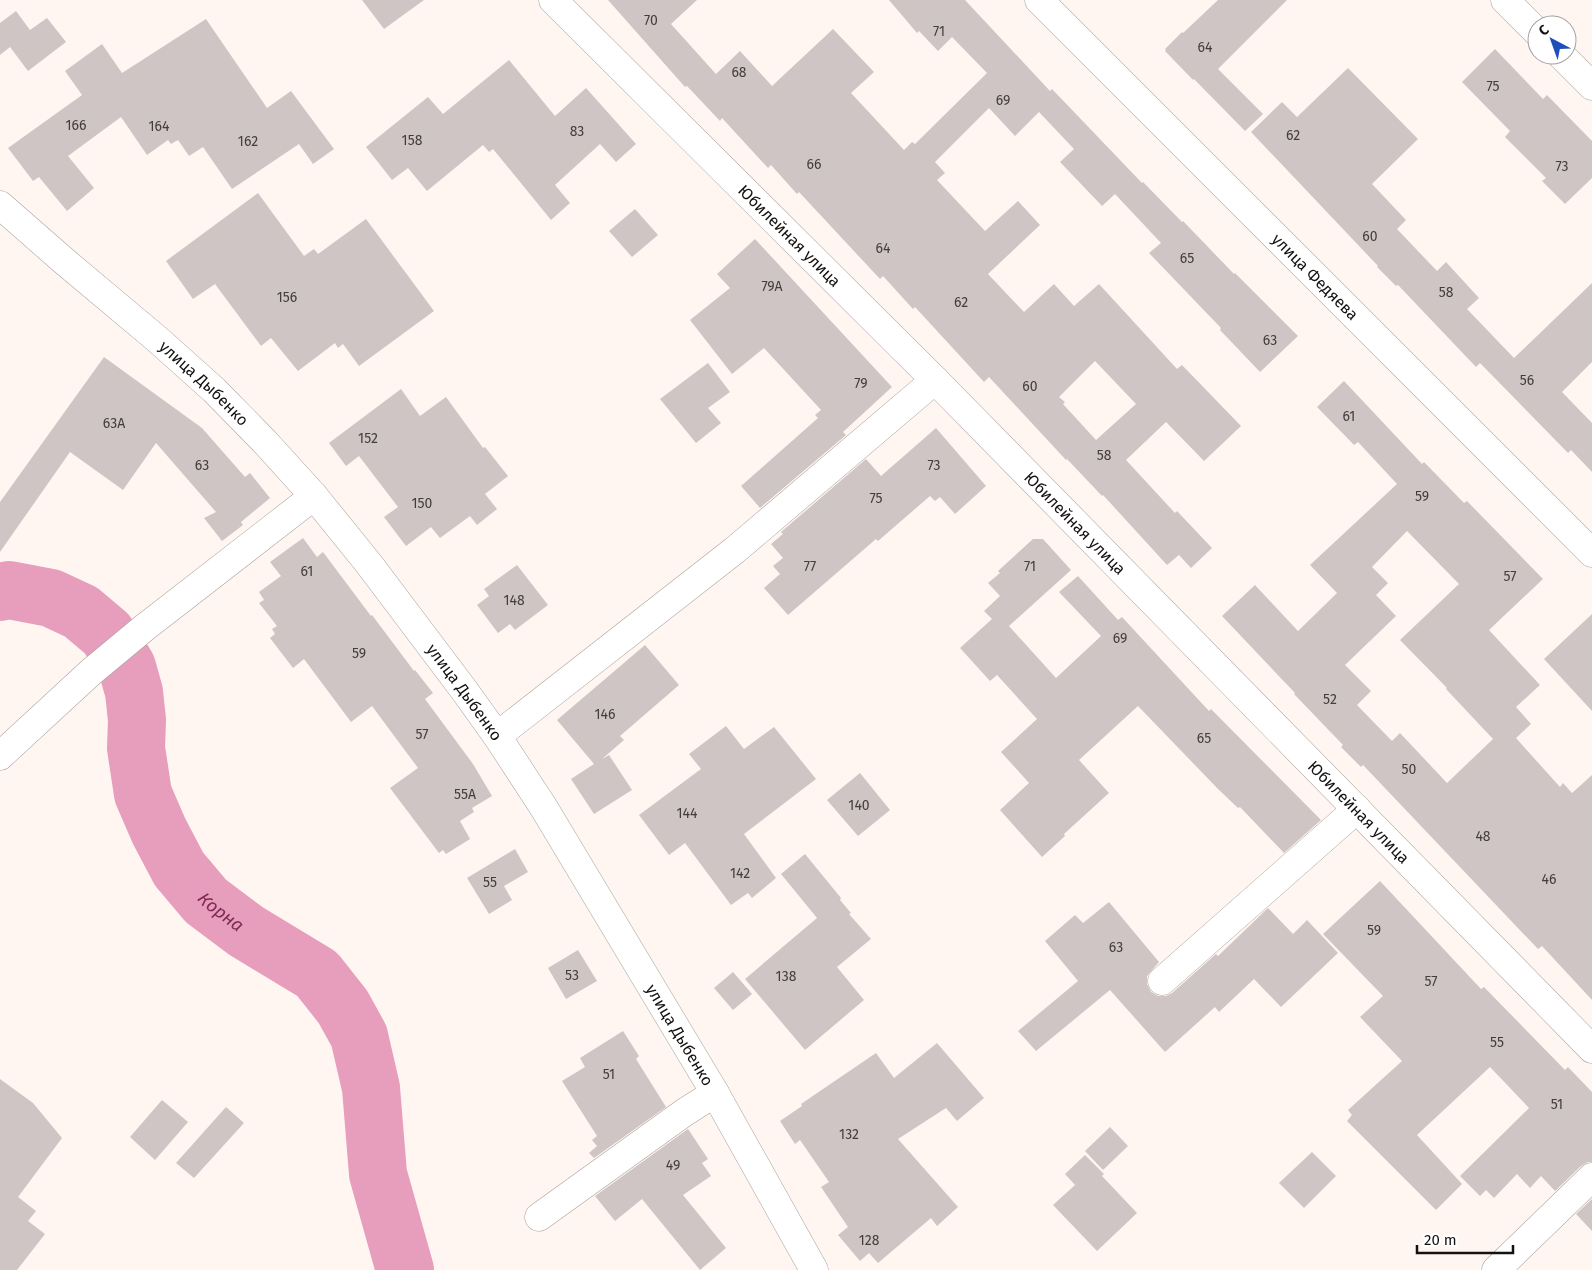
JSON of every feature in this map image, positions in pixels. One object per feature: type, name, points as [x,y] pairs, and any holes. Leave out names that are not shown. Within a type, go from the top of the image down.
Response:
[{"type":"street","name":"Юбилейная улица","points":[[553,0],[935,380],[1592,1049]]},
{"type":"street","name":"улица Федяева","points":[[1039,0],[1592,553]]},
{"type":"street","points":[[1505,0],[1527,22]]},
{"type":"street","points":[[1571,65],[1592,86]]},
{"type":"street","name":"улица Дыбенко","points":[[0,205],[214,390],[314,496],[380,580],[464,690],[497,736],[544,808],[715,1093],[814,1270]]},
{"type":"street","points":[[497,736],[735,550],[935,380]]},
{"type":"street","points":[[0,756],[91,672],[144,628],[314,496]]},
{"type":"street","points":[[1162,981],[1357,809]]},
{"type":"street","points":[[538,1217],[685,1112],[715,1093]]},
{"type":"street","points":[[1496,1270],[1592,1177]]},
{"type":"building","points":[[362,0],[424,0],[384,29]]},
{"type":"building","points":[[608,0],[697,0],[671,24],[716,74],[740,51],[772,86],[833,29],[874,72],[851,93],[904,150],[912,142],[915,144],[987,73],[952,37],[938,51],[919,31],[917,33],[889,0],[965,0],[1050,91],[1052,89],[1142,183],[1183,221],[1298,336],[1260,372],[1149,253],[1161,243],[1115,194],[1102,206],[1060,162],[1074,149],[1039,112],[1015,136],[989,108],[935,162],[945,173],[937,180],[985,231],[1018,201],[1040,225],[988,274],[1024,312],[1054,284],[1074,306],[1099,284],[1177,369],[1182,365],[1241,426],[1204,461],[1166,422],[1126,460],[1175,513],[1177,511],[1212,548],[1191,568],[1179,555],[1167,565],[1103,495],[1066,460],[989,377],[984,382],[915,307],[913,309],[883,276],[880,279],[799,192],[797,194],[771,165],[768,168],[722,118],[720,121],[687,86],[685,87]],"holes":[[[1095,361],[1136,404],[1096,440],[1063,404],[1065,402],[1059,397]]]},
{"type":"building","points":[[1218,0],[1287,0],[1218,69],[1263,114],[1245,131],[1165,51],[1182,32]]},
{"type":"building","points":[[16,11],[30,30],[47,18],[66,42],[28,71],[10,47],[0,55],[0,23]]},
{"type":"building","points":[[206,19],[267,108],[291,91],[334,149],[313,164],[299,144],[232,189],[203,147],[189,156],[178,140],[171,144],[168,140],[147,155],[121,117],[68,156],[94,188],[67,211],[39,177],[33,181],[8,148],[82,95],[65,71],[102,44],[122,73]]},
{"type":"building","points":[[1495,49],[1543,99],[1547,95],[1592,141],[1592,178],[1565,204],[1542,181],[1546,178],[1505,137],[1510,131],[1462,82]]},
{"type":"building","points":[[509,60],[555,116],[586,88],[636,144],[616,162],[600,144],[555,185],[570,203],[551,220],[493,149],[489,152],[483,145],[427,191],[408,168],[392,180],[366,147],[428,97],[443,114]]},
{"type":"building","points":[[1348,68],[1418,139],[1372,184],[1406,220],[1397,229],[1437,271],[1446,262],[1479,298],[1467,309],[1514,358],[1592,283],[1592,362],[1562,392],[1592,423],[1592,472],[1571,450],[1568,453],[1480,363],[1476,367],[1398,285],[1396,286],[1377,267],[1251,132],[1282,102],[1297,117]]},
{"type":"building","points":[[258,193],[304,256],[314,249],[318,254],[366,219],[434,311],[359,366],[343,344],[338,348],[335,343],[298,371],[271,338],[261,346],[215,284],[193,299],[166,261]]},
{"type":"building","points":[[635,209],[658,235],[632,257],[609,231]]},
{"type":"building","points":[[755,239],[892,387],[843,432],[846,435],[760,508],[741,486],[818,418],[815,415],[821,410],[764,348],[732,374],[690,320],[730,288],[717,274]]},
{"type":"building","points":[[104,357],[202,428],[245,477],[250,473],[270,498],[241,522],[243,525],[222,541],[204,518],[216,512],[156,443],[123,490],[70,452],[0,552],[0,502]]},
{"type":"building","points":[[708,363],[730,392],[708,408],[721,423],[696,443],[660,399]]},
{"type":"building","points":[[1344,381],[1422,464],[1424,462],[1464,503],[1467,501],[1543,579],[1489,630],[1540,685],[1516,707],[1531,724],[1516,738],[1560,787],[1563,783],[1572,793],[1592,775],[1592,1000],[1542,946],[1538,949],[1363,765],[1361,767],[1341,747],[1343,745],[1222,616],[1255,585],[1298,631],[1337,593],[1310,565],[1397,484],[1358,442],[1354,445],[1317,407]],"holes":[[[1407,531],[1459,584],[1400,640],[1493,739],[1447,783],[1400,733],[1392,741],[1357,705],[1371,691],[1345,665],[1396,616],[1376,595],[1388,583],[1372,567]]]},
{"type":"building","points":[[401,389],[420,416],[446,397],[483,448],[485,447],[508,476],[485,494],[497,509],[477,525],[470,516],[440,538],[431,527],[406,546],[384,517],[398,507],[359,456],[346,466],[329,443]]},
{"type":"building","points":[[936,428],[986,486],[955,514],[940,497],[935,501],[930,496],[878,541],[876,539],[788,615],[764,588],[780,574],[773,566],[783,558],[771,544],[783,534],[781,532],[866,459],[881,476]]},
{"type":"building","points":[[303,538],[317,557],[323,552],[371,616],[433,693],[425,699],[473,764],[492,796],[472,808],[474,812],[460,821],[470,839],[446,854],[443,850],[439,853],[390,788],[418,768],[372,706],[351,722],[304,659],[293,668],[270,638],[275,634],[272,629],[277,626],[259,603],[264,600],[259,592],[281,576],[270,562]]},
{"type":"building","points":[[1033,539],[1043,539],[1071,570],[1009,626],[1056,678],[1101,636],[1059,592],[1078,576],[1118,620],[1122,617],[1209,711],[1211,709],[1321,820],[1284,853],[1240,807],[1238,808],[1218,789],[1138,706],[1079,760],[1109,793],[1042,857],[1000,810],[1029,783],[1001,752],[1037,719],[997,675],[990,681],[960,648],[992,619],[984,611],[1000,596],[988,583],[1000,573],[998,571]]},
{"type":"building","points":[[517,565],[548,605],[515,630],[510,624],[498,633],[477,605],[489,596],[484,589]]},
{"type":"building","points":[[1592,614],[1592,711],[1544,659]]},
{"type":"building","points":[[645,645],[679,685],[620,736],[624,740],[602,759],[609,755],[632,790],[594,814],[571,779],[594,764],[557,720]]},
{"type":"building","points":[[726,726],[744,749],[774,727],[816,779],[744,834],[776,878],[752,898],[748,893],[731,905],[685,843],[669,855],[639,815],[701,769],[689,754]]},
{"type":"building","points":[[860,773],[890,810],[858,836],[827,800]]},
{"type":"building","points":[[515,849],[528,872],[504,886],[512,900],[489,914],[467,878]]},
{"type":"building","points":[[805,854],[841,898],[840,900],[851,913],[849,914],[871,939],[837,967],[864,1000],[805,1050],[745,979],[817,918],[781,874]]},
{"type":"building","points":[[1380,881],[1481,989],[1484,987],[1565,1070],[1568,1067],[1592,1092],[1592,1162],[1581,1166],[1555,1191],[1541,1176],[1530,1188],[1517,1174],[1494,1198],[1486,1190],[1480,1196],[1460,1176],[1529,1108],[1490,1067],[1417,1135],[1462,1184],[1436,1210],[1347,1121],[1352,1115],[1348,1110],[1402,1061],[1360,1017],[1383,996],[1323,934]]},
{"type":"building","points":[[1109,902],[1159,962],[1147,976],[1147,984],[1151,992],[1158,996],[1166,996],[1172,993],[1216,954],[1218,956],[1268,908],[1293,934],[1307,920],[1338,953],[1281,1007],[1254,979],[1219,1012],[1215,1007],[1165,1052],[1110,990],[1036,1051],[1018,1031],[1078,981],[1045,941],[1075,915],[1083,923]]},
{"type":"building","points":[[578,950],[597,981],[566,999],[548,968]]},
{"type":"building","points":[[733,972],[752,994],[733,1010],[714,988]]},
{"type":"building","points":[[623,1031],[639,1056],[636,1059],[666,1107],[594,1158],[589,1153],[597,1146],[592,1140],[597,1136],[562,1081],[585,1067],[580,1058]]},
{"type":"building","points":[[937,1043],[984,1098],[957,1121],[946,1108],[898,1139],[958,1207],[937,1226],[931,1218],[878,1263],[869,1253],[860,1261],[838,1235],[848,1227],[821,1187],[829,1182],[800,1140],[795,1144],[780,1121],[802,1106],[801,1104],[876,1053],[894,1078]]},
{"type":"building","points":[[0,1079],[33,1103],[62,1138],[18,1197],[36,1211],[28,1221],[45,1234],[17,1270],[0,1270]]},
{"type":"building","points":[[162,1100],[188,1122],[155,1160],[130,1137]]},
{"type":"building","points":[[226,1107],[244,1123],[194,1178],[176,1163]]},
{"type":"building","points":[[1110,1127],[1128,1146],[1103,1170],[1085,1151]]},
{"type":"building","points":[[688,1129],[708,1159],[702,1163],[711,1176],[683,1195],[726,1248],[700,1270],[642,1199],[615,1221],[595,1196]]},
{"type":"building","points":[[1312,1152],[1336,1176],[1304,1208],[1279,1183]]},
{"type":"building","points":[[1085,1155],[1137,1213],[1097,1251],[1053,1205],[1075,1185],[1065,1174]]},
{"type":"building","points":[[1592,1199],[1592,1231],[1576,1214]]},
{"type":"waterway","name":"Корна","points":[[0,592],[9,590],[51,598],[81,612],[107,634],[127,667],[134,692],[137,720],[136,748],[143,794],[159,831],[179,869],[206,901],[246,931],[317,974],[343,1007],[359,1036],[371,1088],[378,1174],[405,1270]]}]
